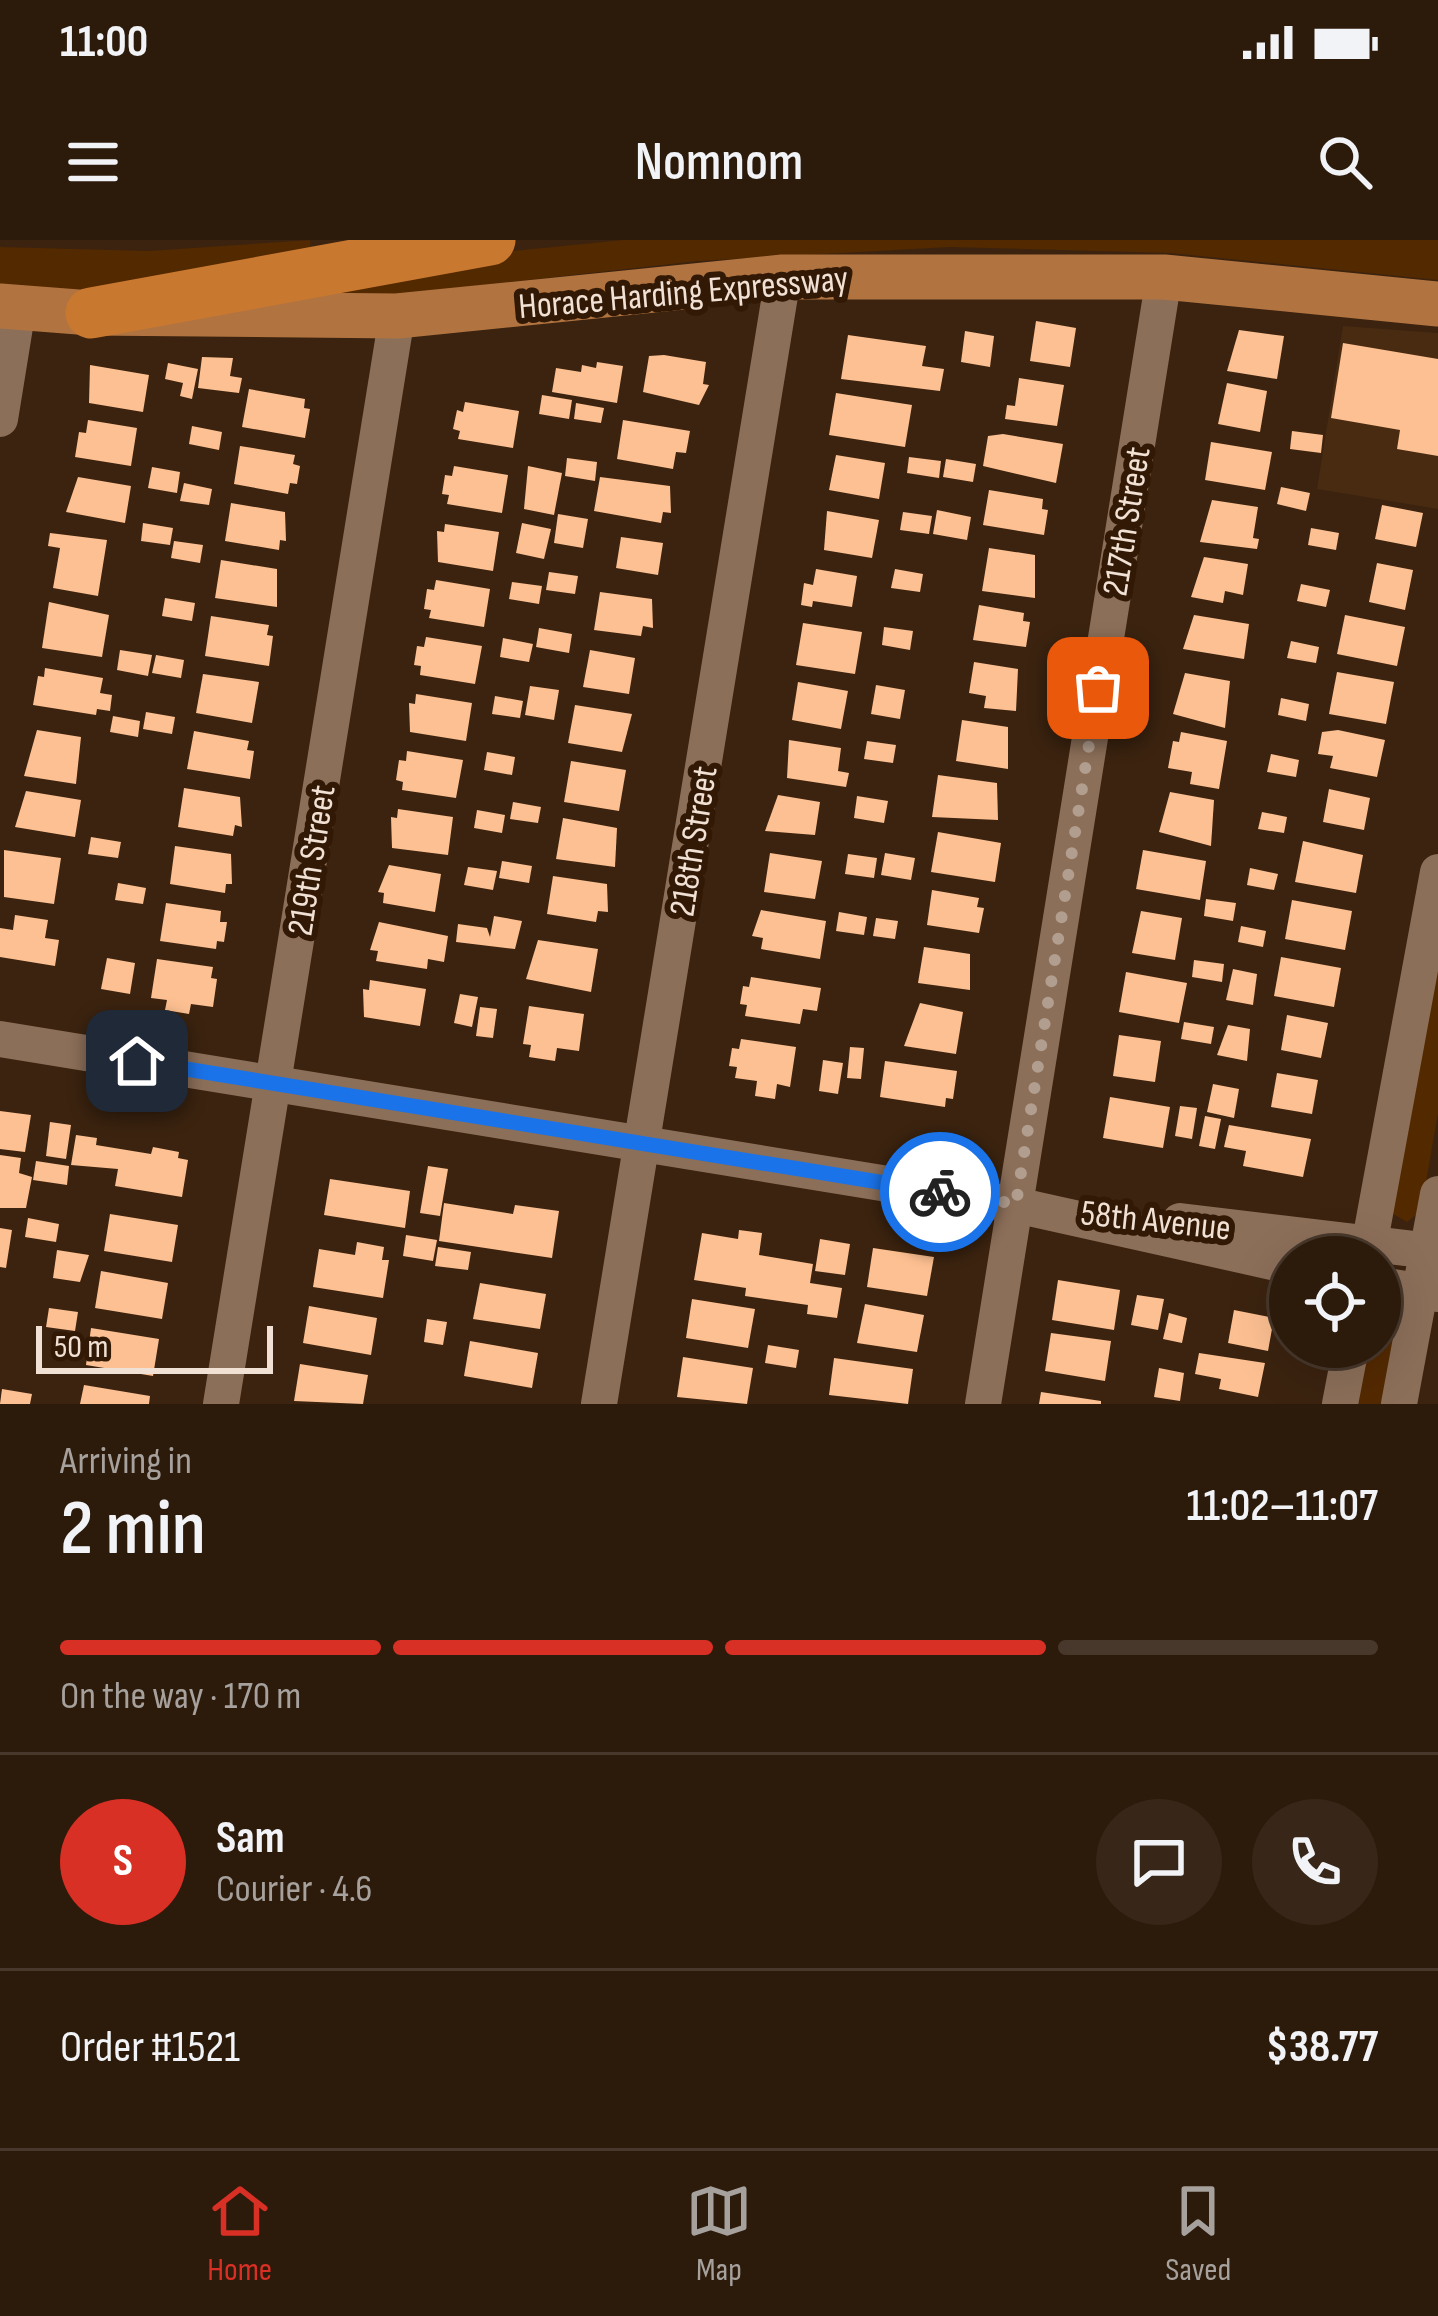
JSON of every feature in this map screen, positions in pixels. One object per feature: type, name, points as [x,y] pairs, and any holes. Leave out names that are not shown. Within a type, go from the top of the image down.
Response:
[{"type":"highway","points":[[91,313],[490,240]]},
{"type":"main road","name":"Horace Harding Expressway","points":[[9,307],[91,313],[397,316],[783,277],[1164,277],[1438,304]]},
{"type":"street","name":"218th Street","points":[[599,1404],[783,277]]},
{"type":"street","name":"217th Street","points":[[983,1404],[1164,277]]},
{"type":"street","points":[[2,399],[9,307]]},
{"type":"street","name":"219th Street","points":[[221,1404],[397,316]]},
{"type":"street","points":[[1371,1236],[1438,872]]},
{"type":"street","name":"58th Avenue","points":[[0,1039],[1016,1204],[1269,1236]]},
{"type":"street","points":[[1399,1404],[1428,1292],[1438,1194]]},
{"type":"street","name":"58th Avenue","points":[[1016,1204],[1269,1261]]},
{"type":"street","name":"58th Avenue","points":[[1401,1250],[1433,1251]]},
{"type":"street","points":[[1340,1404],[1347,1368]]},
{"type":"shaded area","points":[[310,240],[311,253],[86,292],[0,287],[0,247],[149,251]]},
{"type":"shaded area","points":[[623,240],[1438,240],[1438,280],[1170,253],[949,247],[698,261],[376,297],[318,295],[323,280],[513,251]]},
{"type":"shaded area","points":[[1343,326],[1438,333],[1438,509],[1317,489]]},
{"type":"shaded area","points":[[1438,928],[1438,1113],[1421,1211],[1407,1222],[1388,1211]]},
{"type":"shaded area","points":[[1357,1368],[1392,1368],[1385,1404],[1350,1404]]},
{"type":"building","points":[[1036,321],[1076,328],[1070,367],[1030,361]]},
{"type":"building","points":[[1239,330],[1284,336],[1277,379],[1227,371]]},
{"type":"building","points":[[965,331],[994,336],[990,367],[961,362]]},
{"type":"building","points":[[848,335],[926,346],[922,366],[944,369],[940,391],[841,379]]},
{"type":"building","points":[[1343,343],[1438,359],[1438,456],[1397,449],[1400,430],[1331,418]]},
{"type":"building","points":[[649,356],[706,362],[703,384],[709,385],[699,405],[643,392]]},
{"type":"building","points":[[202,357],[233,358],[230,376],[242,378],[239,393],[198,388]]},
{"type":"building","points":[[597,362],[623,366],[617,403],[552,392],[556,368],[581,372],[582,365],[596,368]]},
{"type":"building","points":[[168,363],[198,369],[192,399],[180,396],[183,383],[165,379]]},
{"type":"building","points":[[90,365],[149,375],[143,412],[89,403]]},
{"type":"building","points":[[1019,378],[1064,385],[1057,426],[1005,419],[1007,405],[1015,406]]},
{"type":"building","points":[[1227,383],[1267,391],[1260,432],[1218,424]]},
{"type":"building","points":[[249,389],[305,399],[304,408],[310,409],[305,438],[242,427]]},
{"type":"building","points":[[836,393],[912,405],[905,447],[829,435]]},
{"type":"building","points":[[542,395],[572,400],[569,419],[539,414]]},
{"type":"building","points":[[465,402],[519,411],[513,448],[458,439],[460,431],[453,429],[457,410],[463,412]]},
{"type":"building","points":[[576,403],[604,408],[601,423],[574,419]]},
{"type":"building","points":[[88,420],[137,428],[131,466],[75,457],[79,432],[86,433]]},
{"type":"building","points":[[623,420],[690,431],[686,453],[676,452],[673,469],[617,459]]},
{"type":"building","points":[[192,426],[222,432],[219,450],[189,444]]},
{"type":"building","points":[[1292,431],[1323,435],[1321,453],[1290,449]]},
{"type":"building","points":[[988,436],[1063,444],[1056,483],[983,466]]},
{"type":"building","points":[[1211,442],[1272,452],[1265,490],[1205,480]]},
{"type":"building","points":[[240,446],[295,455],[293,464],[300,466],[297,484],[290,483],[288,494],[234,484]]},
{"type":"building","points":[[836,455],[885,463],[879,499],[829,490]]},
{"type":"building","points":[[909,457],[941,461],[939,478],[907,473]]},
{"type":"building","points":[[567,458],[597,462],[595,481],[565,476]]},
{"type":"building","points":[[946,459],[976,464],[973,482],[943,477]]},
{"type":"building","points":[[454,466],[508,475],[502,513],[447,504],[449,495],[442,494],[445,475],[452,476]]},
{"type":"building","points":[[528,466],[562,473],[554,515],[524,509]]},
{"type":"building","points":[[152,467],[180,472],[177,493],[148,488]]},
{"type":"building","points":[[78,477],[131,486],[125,523],[66,512]]},
{"type":"building","points":[[600,477],[670,486],[671,513],[663,512],[661,523],[594,511]]},
{"type":"building","points":[[184,483],[212,489],[209,505],[180,501]]},
{"type":"building","points":[[1281,487],[1310,493],[1306,511],[1277,504]]},
{"type":"building","points":[[989,490],[1043,499],[1042,509],[1048,510],[1044,535],[983,525]]},
{"type":"building","points":[[1212,500],[1258,507],[1253,538],[1259,539],[1257,549],[1200,542]]},
{"type":"building","points":[[231,503],[285,512],[286,541],[280,540],[279,550],[225,541]]},
{"type":"building","points":[[1382,505],[1423,513],[1416,547],[1375,539]]},
{"type":"building","points":[[937,510],[971,517],[967,540],[933,534]]},
{"type":"building","points":[[827,511],[879,520],[872,558],[824,550]]},
{"type":"building","points":[[903,512],[932,516],[929,534],[900,530]]},
{"type":"building","points":[[558,514],[588,519],[583,548],[554,543]]},
{"type":"building","points":[[143,523],[173,528],[170,545],[141,541]]},
{"type":"building","points":[[522,523],[551,529],[544,559],[516,553]]},
{"type":"building","points":[[445,524],[499,532],[493,571],[438,562],[437,531],[444,532]]},
{"type":"building","points":[[1311,528],[1339,533],[1336,550],[1308,545]]},
{"type":"building","points":[[50,533],[107,540],[98,596],[53,588],[60,548],[48,546]]},
{"type":"building","points":[[621,537],[663,543],[658,575],[616,568]]},
{"type":"building","points":[[174,541],[203,545],[200,563],[171,558]]},
{"type":"building","points":[[989,548],[1035,555],[1035,598],[982,591]]},
{"type":"building","points":[[1204,557],[1248,564],[1243,595],[1225,591],[1223,603],[1191,597]]},
{"type":"building","points":[[221,560],[277,569],[277,607],[215,598]]},
{"type":"building","points":[[1377,563],[1413,570],[1405,610],[1369,602]]},
{"type":"building","points":[[816,569],[857,576],[852,607],[813,601],[812,607],[801,605],[804,583],[813,585]]},
{"type":"building","points":[[895,569],[923,574],[920,592],[891,588]]},
{"type":"building","points":[[549,572],[578,576],[575,594],[546,590]]},
{"type":"building","points":[[436,580],[490,589],[484,627],[429,618],[431,610],[424,609],[427,589],[434,590]]},
{"type":"building","points":[[512,582],[542,586],[539,604],[509,599]]},
{"type":"building","points":[[1301,584],[1330,590],[1326,607],[1297,601]]},
{"type":"building","points":[[600,592],[652,599],[653,628],[643,626],[641,636],[594,630]]},
{"type":"building","points":[[165,598],[195,603],[192,621],[162,616]]},
{"type":"building","points":[[49,602],[109,615],[102,657],[42,648]]},
{"type":"building","points":[[979,605],[1024,613],[1023,621],[1030,622],[1026,647],[973,640]]},
{"type":"building","points":[[1194,615],[1249,624],[1244,659],[1183,649]]},
{"type":"building","points":[[1345,615],[1405,627],[1397,666],[1337,654]]},
{"type":"building","points":[[211,616],[269,625],[267,635],[273,636],[269,666],[205,656]]},
{"type":"building","points":[[803,623],[862,632],[855,674],[796,665]]},
{"type":"building","points":[[884,627],[913,631],[910,650],[882,645]]},
{"type":"building","points":[[539,628],[572,634],[569,653],[536,647]]},
{"type":"building","points":[[426,637],[482,646],[475,684],[420,675],[421,666],[414,665],[417,646],[424,647]]},
{"type":"building","points":[[503,638],[533,644],[529,662],[500,657]]},
{"type":"building","points":[[1291,641],[1319,647],[1316,663],[1287,658]]},
{"type":"building","points":[[120,650],[152,655],[148,676],[117,670]]},
{"type":"building","points":[[590,650],[635,658],[629,694],[583,687]]},
{"type":"building","points":[[156,655],[184,660],[181,678],[152,673]]},
{"type":"building","points":[[974,662],[1018,669],[1016,711],[984,708],[986,696],[969,693]]},
{"type":"building","points":[[45,668],[103,678],[100,693],[112,695],[110,711],[97,709],[96,715],[33,705],[38,676],[44,677]]},
{"type":"building","points":[[1337,672],[1394,682],[1386,724],[1329,714]]},
{"type":"building","points":[[1185,673],[1230,681],[1225,728],[1173,714]]},
{"type":"building","points":[[203,674],[259,682],[252,723],[196,713]]},
{"type":"building","points":[[798,682],[848,691],[841,729],[792,720]]},
{"type":"building","points":[[876,685],[905,690],[900,719],[871,714]]},
{"type":"building","points":[[530,686],[559,690],[554,720],[525,715]]},
{"type":"building","points":[[416,694],[472,703],[466,741],[410,732],[409,703],[415,704]]},
{"type":"building","points":[[495,696],[523,701],[520,718],[492,714]]},
{"type":"building","points":[[1281,698],[1309,704],[1306,721],[1278,715]]},
{"type":"building","points":[[575,705],[632,714],[622,752],[568,743]]},
{"type":"building","points":[[146,712],[175,717],[172,734],[143,729]]},
{"type":"building","points":[[113,716],[140,721],[138,737],[110,732]]},
{"type":"building","points":[[962,720],[1008,727],[1008,769],[956,761]]},
{"type":"building","points":[[37,730],[81,737],[76,784],[24,776]]},
{"type":"building","points":[[1338,730],[1385,740],[1377,777],[1330,768],[1333,756],[1318,754],[1322,732]]},
{"type":"building","points":[[194,731],[249,741],[247,750],[254,751],[250,779],[187,769]]},
{"type":"building","points":[[1181,732],[1227,741],[1219,789],[1190,784],[1192,772],[1168,768],[1173,741],[1179,742]]},
{"type":"building","points":[[789,740],[841,748],[838,771],[849,773],[846,787],[787,778]]},
{"type":"building","points":[[867,741],[896,745],[893,763],[864,759]]},
{"type":"building","points":[[407,751],[463,760],[456,798],[402,790],[403,782],[396,780],[399,760],[406,761]]},
{"type":"building","points":[[487,752],[515,757],[512,775],[484,770]]},
{"type":"building","points":[[1271,754],[1299,760],[1296,777],[1267,772]]},
{"type":"building","points":[[571,761],[626,770],[619,811],[564,802]]},
{"type":"building","points":[[938,775],[997,783],[998,820],[932,817]]},
{"type":"building","points":[[184,788],[240,797],[242,827],[235,825],[233,836],[178,827]]},
{"type":"building","points":[[1329,789],[1370,798],[1364,830],[1323,822]]},
{"type":"building","points":[[26,791],[81,800],[75,837],[15,827]]},
{"type":"building","points":[[1170,792],[1214,800],[1211,846],[1159,832]]},
{"type":"building","points":[[778,795],[820,802],[815,835],[765,831]]},
{"type":"building","points":[[857,796],[888,801],[884,823],[854,818]]},
{"type":"building","points":[[513,802],[541,807],[538,823],[510,819]]},
{"type":"building","points":[[398,809],[453,817],[448,855],[392,848],[391,817],[397,818]]},
{"type":"building","points":[[477,810],[505,815],[502,833],[474,828]]},
{"type":"building","points":[[1262,812],[1287,817],[1284,833],[1258,829]]},
{"type":"building","points":[[563,818],[617,828],[615,867],[556,859]]},
{"type":"building","points":[[938,832],[1001,843],[995,882],[931,872]]},
{"type":"building","points":[[91,837],[121,842],[118,858],[88,854]]},
{"type":"building","points":[[1303,841],[1363,855],[1356,893],[1295,882]]},
{"type":"building","points":[[175,846],[231,854],[232,884],[226,884],[225,893],[170,884]]},
{"type":"building","points":[[4,850],[61,858],[54,904],[4,897]]},
{"type":"building","points":[[1143,850],[1206,861],[1200,900],[1136,889]]},
{"type":"building","points":[[770,853],[822,861],[815,899],[764,892]]},
{"type":"building","points":[[885,853],[915,858],[911,880],[881,875]]},
{"type":"building","points":[[848,854],[877,858],[874,878],[845,874]]},
{"type":"building","points":[[502,861],[532,866],[529,883],[499,878]]},
{"type":"building","points":[[389,865],[441,874],[435,912],[383,903],[384,893],[378,892]]},
{"type":"building","points":[[468,867],[497,871],[493,890],[464,885]]},
{"type":"building","points":[[1250,868],[1278,874],[1274,890],[1247,885]]},
{"type":"building","points":[[553,876],[607,884],[608,912],[598,911],[596,922],[547,914]]},
{"type":"building","points":[[118,883],[146,888],[143,904],[115,900]]},
{"type":"building","points":[[932,890],[979,898],[977,907],[984,908],[979,933],[927,925]]},
{"type":"building","points":[[1206,899],[1236,903],[1233,921],[1204,916]]},
{"type":"building","points":[[1292,900],[1352,911],[1345,950],[1285,939]]},
{"type":"building","points":[[166,903],[221,911],[220,922],[227,922],[224,942],[217,941],[216,949],[160,941]]},
{"type":"building","points":[[761,910],[826,921],[820,959],[761,949],[763,938],[752,936]]},
{"type":"building","points":[[1141,911],[1182,918],[1175,960],[1132,953]]},
{"type":"building","points":[[839,912],[867,917],[864,935],[836,931]]},
{"type":"building","points":[[15,915],[48,920],[45,938],[59,940],[55,966],[0,957],[0,928],[13,930]]},
{"type":"building","points":[[494,916],[522,921],[515,949],[456,942],[458,924],[487,928],[490,937]]},
{"type":"building","points":[[876,918],[898,921],[895,939],[873,936]]},
{"type":"building","points":[[379,922],[448,936],[444,962],[428,959],[427,969],[376,961],[378,951],[370,950]]},
{"type":"building","points":[[1241,926],[1266,931],[1263,947],[1238,942]]},
{"type":"building","points":[[538,940],[598,949],[591,992],[526,979]]},
{"type":"building","points":[[924,947],[970,954],[970,990],[918,983]]},
{"type":"building","points":[[1281,957],[1341,968],[1334,1007],[1274,996]]},
{"type":"building","points":[[107,958],[135,963],[130,994],[101,989]]},
{"type":"building","points":[[157,959],[213,967],[211,978],[217,979],[213,1007],[191,1004],[189,1014],[165,1010],[167,1000],[151,998]]},
{"type":"building","points":[[1194,960],[1224,964],[1222,982],[1192,977]]},
{"type":"building","points":[[1233,969],[1257,974],[1253,1005],[1226,1000]]},
{"type":"building","points":[[1126,972],[1187,983],[1179,1023],[1119,1012]]},
{"type":"building","points":[[751,977],[821,988],[817,1011],[803,1009],[800,1024],[745,1016],[747,1005],[740,1004],[743,986],[749,987]]},
{"type":"building","points":[[370,980],[426,989],[420,1026],[364,1017],[363,989],[369,990]]},
{"type":"building","points":[[460,994],[478,997],[472,1027],[454,1023]]},
{"type":"building","points":[[920,1003],[963,1012],[956,1054],[904,1046]]},
{"type":"building","points":[[529,1006],[584,1014],[579,1051],[557,1048],[555,1061],[529,1057],[531,1045],[523,1044]]},
{"type":"building","points":[[480,1007],[497,1009],[493,1038],[476,1036]]},
{"type":"building","points":[[1287,1015],[1328,1023],[1321,1058],[1281,1050]]},
{"type":"building","points":[[1184,1022],[1214,1027],[1211,1044],[1181,1039]]},
{"type":"building","points":[[1228,1025],[1250,1029],[1247,1061],[1217,1055]]},
{"type":"building","points":[[1119,1035],[1161,1041],[1155,1082],[1113,1076]]},
{"type":"building","points":[[741,1039],[796,1047],[790,1087],[777,1084],[775,1099],[755,1096],[757,1081],[735,1078],[737,1067],[729,1066],[732,1048],[739,1049]]},
{"type":"building","points":[[850,1047],[864,1048],[861,1079],[847,1078]]},
{"type":"building","points":[[823,1060],[843,1063],[838,1094],[819,1091]]},
{"type":"building","points":[[885,1061],[957,1071],[953,1099],[946,1098],[945,1107],[880,1097]]},
{"type":"building","points":[[1277,1073],[1318,1080],[1312,1114],[1271,1107]]},
{"type":"building","points":[[1213,1084],[1239,1089],[1234,1118],[1207,1112]]},
{"type":"building","points":[[1110,1097],[1170,1107],[1163,1148],[1103,1138]]},
{"type":"building","points":[[1180,1106],[1197,1108],[1192,1139],[1175,1136]]},
{"type":"building","points":[[0,1111],[31,1115],[25,1152],[0,1149]]},
{"type":"building","points":[[1205,1116],[1221,1119],[1215,1149],[1199,1146]]},
{"type":"building","points":[[50,1122],[71,1125],[66,1159],[46,1156]]},
{"type":"building","points":[[1229,1125],[1311,1139],[1303,1177],[1243,1166],[1246,1151],[1224,1147]]},
{"type":"building","points":[[76,1135],[97,1138],[96,1145],[151,1154],[153,1147],[179,1152],[178,1158],[188,1160],[182,1197],[115,1186],[118,1169],[71,1165]]},
{"type":"building","points":[[0,1155],[21,1158],[19,1173],[32,1177],[26,1208],[0,1208]]},
{"type":"building","points":[[36,1161],[69,1166],[67,1185],[33,1180]]},
{"type":"building","points":[[428,1166],[448,1169],[440,1216],[420,1213]]},
{"type":"building","points":[[330,1179],[410,1191],[405,1228],[324,1215]]},
{"type":"building","points":[[444,1203],[513,1214],[515,1205],[559,1211],[552,1258],[439,1241]]},
{"type":"building","points":[[110,1214],[178,1225],[172,1262],[104,1251]]},
{"type":"building","points":[[28,1218],[59,1224],[56,1242],[25,1237]]},
{"type":"building","points":[[0,1228],[12,1230],[6,1268],[0,1267]]},
{"type":"building","points":[[739,1230],[762,1233],[759,1255],[813,1264],[810,1283],[842,1288],[837,1318],[807,1314],[808,1305],[745,1296],[746,1288],[694,1280],[702,1233],[738,1239]]},
{"type":"building","points":[[406,1235],[437,1240],[433,1261],[403,1256]]},
{"type":"building","points":[[820,1239],[850,1244],[845,1275],[815,1271]]},
{"type":"building","points":[[357,1242],[384,1247],[382,1260],[389,1260],[383,1298],[313,1287],[319,1249],[355,1255]]},
{"type":"building","points":[[438,1247],[471,1252],[468,1270],[435,1266]]},
{"type":"building","points":[[873,1248],[934,1257],[927,1296],[867,1287]]},
{"type":"building","points":[[57,1250],[89,1255],[80,1282],[53,1278]]},
{"type":"building","points":[[101,1271],[168,1283],[162,1319],[95,1308]]},
{"type":"building","points":[[1058,1280],[1120,1290],[1114,1330],[1052,1320]]},
{"type":"building","points":[[480,1283],[546,1294],[540,1329],[473,1319]]},
{"type":"building","points":[[1137,1295],[1164,1299],[1158,1330],[1131,1325]]},
{"type":"building","points":[[692,1299],[755,1309],[748,1348],[686,1338]]},
{"type":"building","points":[[865,1304],[924,1315],[917,1352],[857,1343]]},
{"type":"building","points":[[309,1306],[377,1318],[371,1355],[303,1343]]},
{"type":"building","points":[[49,1308],[78,1312],[75,1331],[46,1327]]},
{"type":"building","points":[[1234,1310],[1269,1317],[1268,1351],[1228,1343]]},
{"type":"building","points":[[1169,1313],[1187,1318],[1182,1343],[1163,1339]]},
{"type":"building","points":[[427,1319],[447,1322],[443,1345],[424,1342]]},
{"type":"building","points":[[91,1328],[159,1339],[153,1376],[86,1365]]},
{"type":"building","points":[[1051,1333],[1111,1341],[1105,1381],[1045,1371]]},
{"type":"building","points":[[470,1341],[538,1353],[532,1388],[464,1376]]},
{"type":"building","points":[[768,1345],[799,1350],[796,1368],[765,1363]]},
{"type":"building","points":[[1199,1353],[1265,1363],[1258,1397],[1219,1389],[1221,1379],[1195,1374]]},
{"type":"building","points":[[683,1357],[753,1368],[747,1404],[677,1397]]},
{"type":"building","points":[[834,1358],[913,1369],[908,1404],[829,1395]]},
{"type":"building","points":[[300,1364],[368,1375],[363,1404],[294,1401]]},
{"type":"building","points":[[1159,1368],[1184,1373],[1180,1401],[1154,1397]]},
{"type":"building","points":[[84,1385],[150,1396],[149,1404],[80,1404]]},
{"type":"building","points":[[2,1389],[32,1394],[30,1404],[0,1404]]},
{"type":"building","points":[[1041,1392],[1101,1401],[1101,1404],[1039,1404]]},
{"type":"way so far","points":[[940,1192],[1016,1204],[1098,688]]},
{"type":"route","points":[[137,1061],[940,1192]]}]
